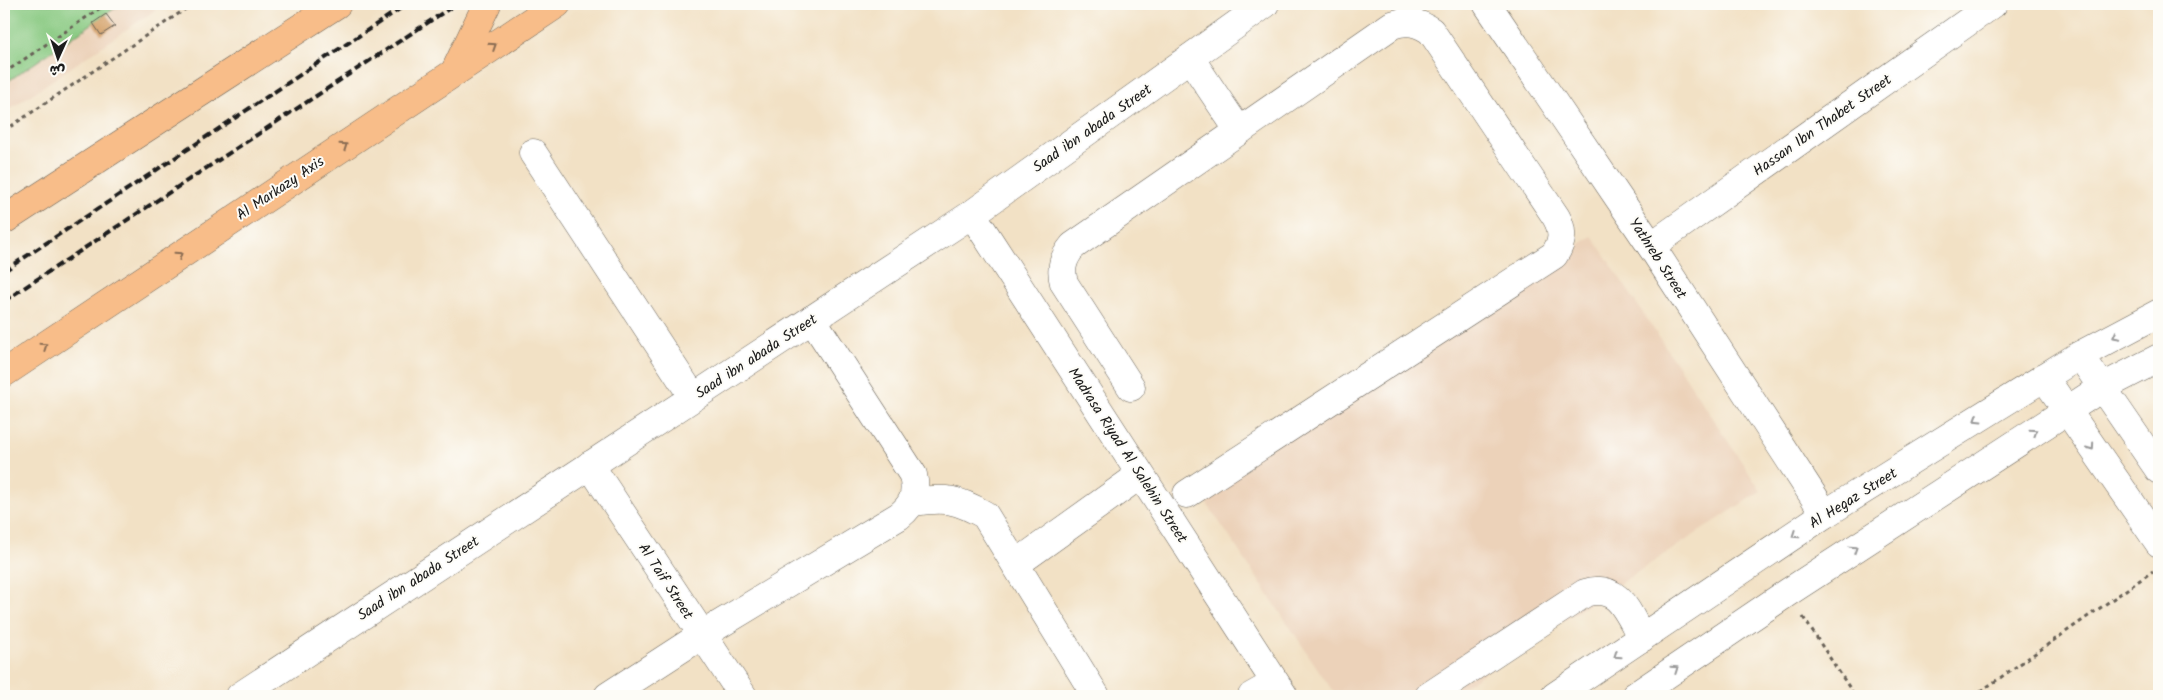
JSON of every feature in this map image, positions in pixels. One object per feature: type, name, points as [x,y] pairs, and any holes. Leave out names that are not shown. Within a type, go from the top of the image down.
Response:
[{"type":"main road","points":[[4,220],[337,4]]},
{"type":"main road","points":[[455,71],[488,4]]},
{"type":"main road","name":"Al Markazy Axis","points":[[4,373],[557,4]]},
{"type":"street","name":"Saad ibn abada Street","points":[[240,696],[972,214],[1265,4]]},
{"type":"street","name":"Yathreb Street","points":[[1487,4],[1651,246],[1825,514]]},
{"type":"street","name":"Hassan Ibn Thabet Street","points":[[1651,246],[1993,4]]},
{"type":"street","points":[[1131,387],[1064,283],[1062,265],[1065,255],[1073,246],[1392,25],[1409,22],[1417,23],[1431,31],[1556,217],[1561,226],[1562,237],[1560,247],[1554,255],[1187,494]]},
{"type":"street","points":[[1190,58],[1239,131]]},
{"type":"street","points":[[533,154],[693,397]]},
{"type":"street","name":"Madrasa Riyad Al Salehin Street","points":[[972,214],[1140,475],[1270,692]]},
{"type":"street","name":"Al Hegaz Street","points":[[1555,696],[1825,514],[2080,355],[2159,314]]},
{"type":"street","points":[[812,319],[913,475],[915,485],[914,502]]},
{"type":"street","points":[[2080,355],[2159,470]]},
{"type":"street","points":[[1635,696],[1787,593],[2103,387],[2159,358]]},
{"type":"street","points":[[2044,377],[2066,412],[2159,543]]},
{"type":"street","name":"Al Taif Street","points":[[590,465],[743,696]]},
{"type":"street","points":[[1016,564],[1140,475]]},
{"type":"street","points":[[608,696],[702,635],[899,516],[914,502],[938,498],[963,503],[986,515],[1096,696]]},
{"type":"street","points":[[1429,696],[1585,593],[1594,591],[1610,593],[1618,598],[1642,638]]},
{"type":"path","points":[[4,73],[106,4]]},
{"type":"path","points":[[4,131],[193,4]]},
{"type":"path","points":[[1974,696],[2159,566]]},
{"type":"path","points":[[1787,593],[1855,696]]},
{"type":"shaded area","points":[[4,4],[164,4],[4,113]]},
{"type":"shaded area","points":[[1592,236],[1761,491],[1449,696],[1336,696],[1200,493]]},
{"type":"green space","points":[[4,4],[121,4],[4,84]]},
{"type":"building","points":[[106,14],[115,26],[101,35],[93,23]]},
{"type":"railway","points":[[4,271],[407,4]]},
{"type":"railway","points":[[4,301],[456,4]]}]
